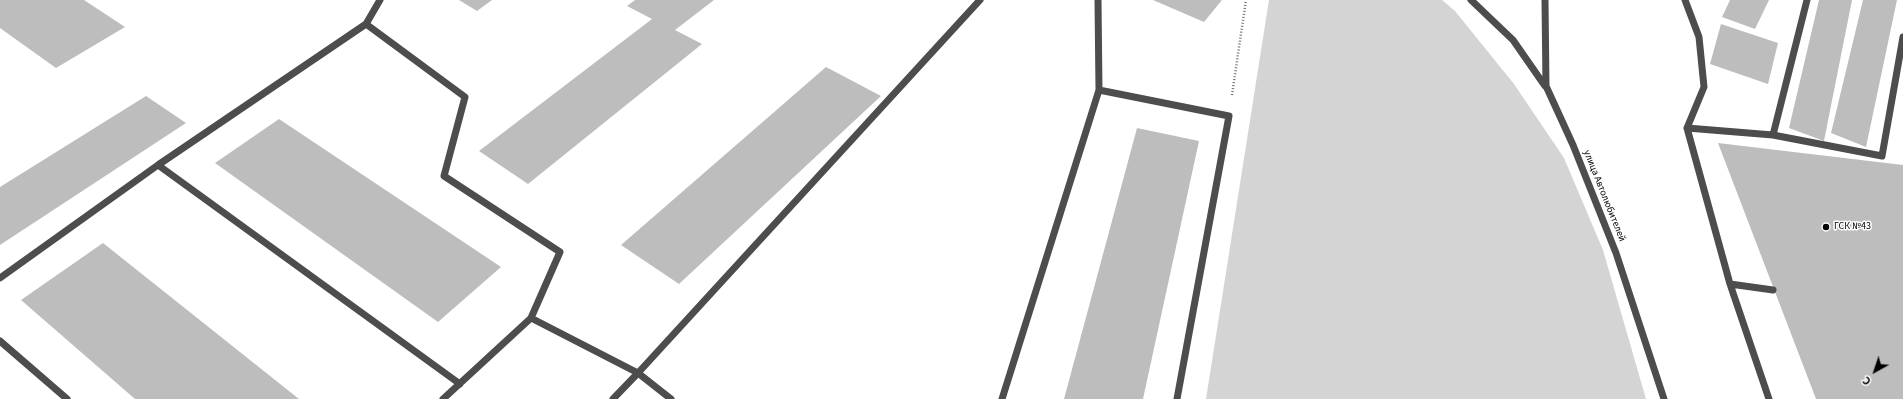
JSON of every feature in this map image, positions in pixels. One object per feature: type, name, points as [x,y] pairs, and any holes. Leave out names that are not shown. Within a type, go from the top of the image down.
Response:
[{"type":"street","points":[[0,278],[158,165],[366,24],[380,0]]},
{"type":"street","points":[[613,399],[980,0]]},
{"type":"street","points":[[1002,399],[1099,90],[1098,0]]},
{"type":"street","points":[[1471,0],[1513,40],[1546,86]]},
{"type":"street","name":"улица Автолюбителей","points":[[1545,0],[1546,86],[1573,145],[1616,253],[1664,399]]},
{"type":"street","points":[[1685,0],[1699,37],[1704,87],[1686,128],[1730,284],[1769,399]]},
{"type":"street","points":[[1773,135],[1807,0]]},
{"type":"street","points":[[366,24],[465,97],[444,176],[560,252],[531,318],[444,399]]},
{"type":"street","points":[[1686,128],[1773,135],[1882,156],[1903,37]]},
{"type":"street","points":[[1099,90],[1229,116],[1177,399]]},
{"type":"street","points":[[158,165],[460,384]]},
{"type":"street","points":[[1730,284],[1773,290]]},
{"type":"street","points":[[531,318],[638,373],[671,399]]},
{"type":"street","points":[[0,341],[67,399]]},
{"type":"path","points":[[1229,116],[1246,0]]},
{"type":"shaded area","points":[[1269,0],[1442,0],[1455,11],[1514,84],[1564,158],[1603,250],[1646,399],[1206,399]]},
{"type":"building","points":[[0,0],[84,0],[125,27],[56,68],[0,28]]},
{"type":"building","points":[[459,0],[492,0],[477,11]]},
{"type":"building","points":[[635,0],[714,0],[675,30],[702,44],[528,184],[479,151],[652,19],[627,6]]},
{"type":"building","points":[[1153,0],[1222,0],[1204,22]]},
{"type":"building","points":[[1730,0],[1769,0],[1755,29],[1722,17]]},
{"type":"building","points":[[1819,0],[1852,0],[1824,141],[1789,128]]},
{"type":"building","points":[[1863,0],[1897,0],[1866,147],[1831,133]]},
{"type":"building","points":[[1721,24],[1778,43],[1768,84],[1710,64]]},
{"type":"building","points":[[826,67],[881,96],[679,284],[621,245]]},
{"type":"building","points":[[146,96],[186,123],[0,245],[0,187]]},
{"type":"building","points":[[279,119],[501,267],[438,322],[215,163]]},
{"type":"building","points":[[1137,128],[1199,141],[1143,399],[1064,399]]},
{"type":"building","name":"ГСК №43","points":[[1718,143],[1903,165],[1903,399],[1816,399]]},
{"type":"building","points":[[103,243],[299,399],[135,399],[21,300]]},
{"type":"place","name":"ГСК №43","points":[[1826,227]]}]
